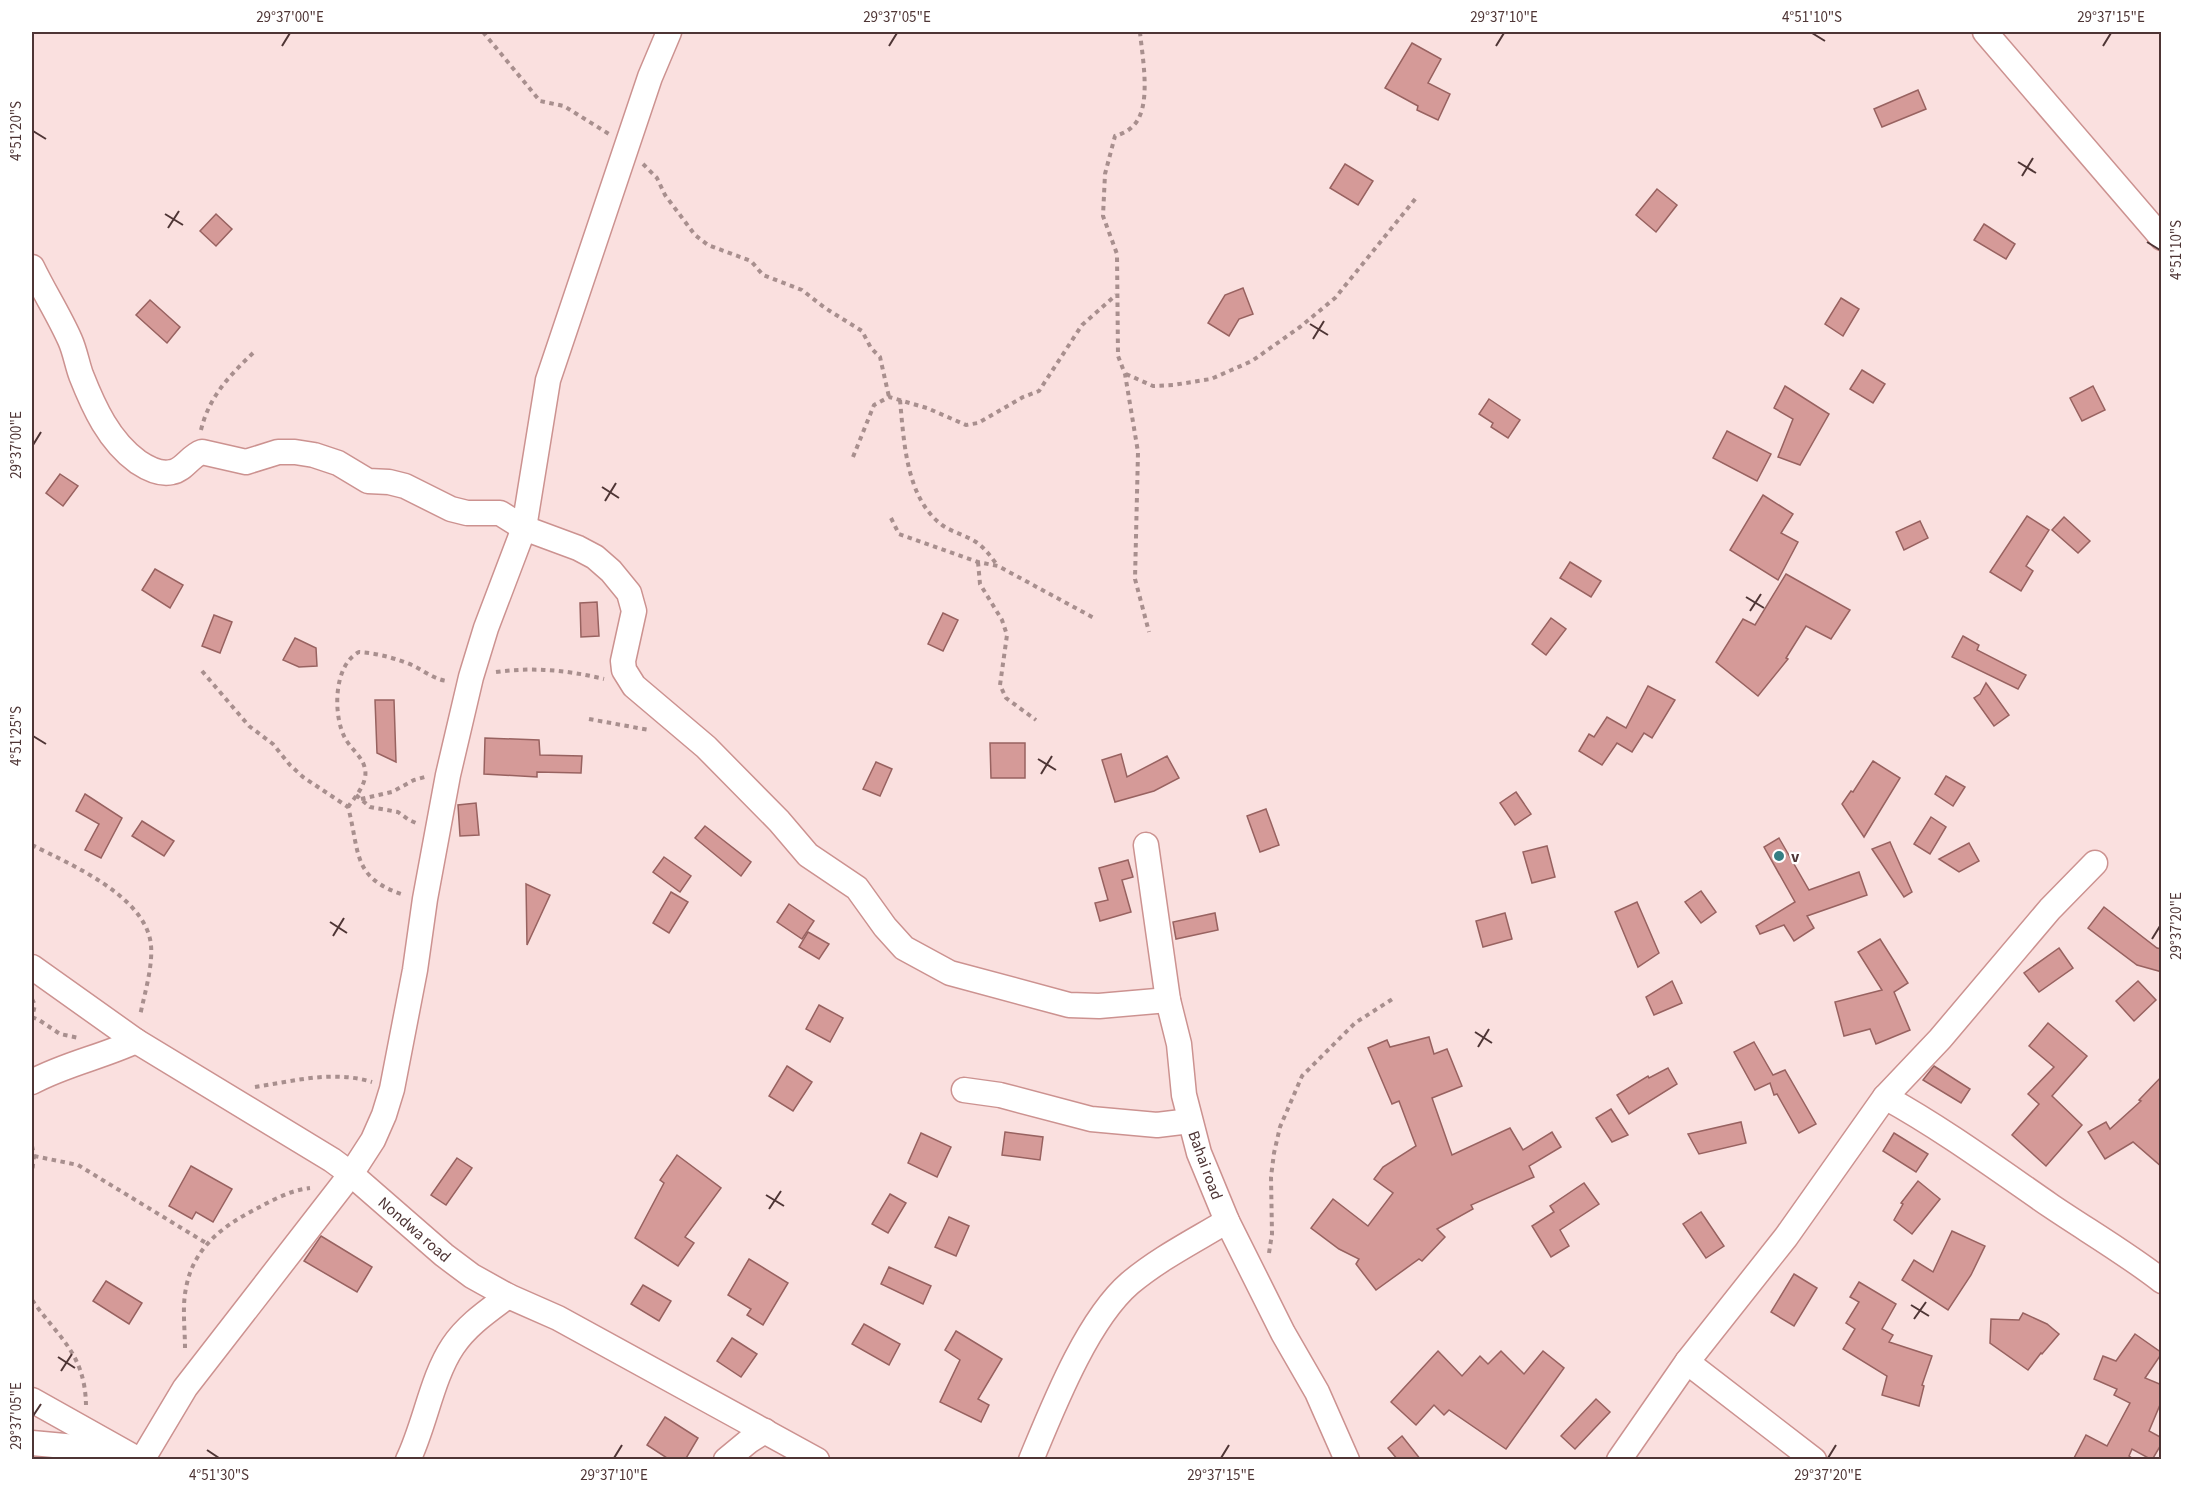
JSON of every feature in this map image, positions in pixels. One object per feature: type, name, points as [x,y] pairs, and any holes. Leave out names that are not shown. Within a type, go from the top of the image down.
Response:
[{"type":"street","points":[[134,1457],[346,1181],[373,1140],[384,1115],[392,1089],[415,970],[425,899],[448,775],[471,677],[489,618],[524,528],[548,380],[650,77],[669,32]]},
{"type":"street","points":[[1985,32],[2162,238]]},
{"type":"street","points":[[32,267],[59,316],[96,409],[110,435],[143,466],[158,472],[172,472],[202,452],[246,462],[278,452],[314,455],[338,463],[368,481],[389,482],[405,486],[451,509],[467,513],[489,511],[500,513],[524,528],[570,544],[595,557],[611,571],[629,593],[634,611],[623,661],[624,670],[634,686],[706,747],[779,821],[808,855],[857,888],[885,927],[904,948],[950,974],[1069,1005],[1099,1006],[1168,1000]]},
{"type":"street","name":"Bahai road","points":[[1146,845],[1168,1000],[1176,1028],[1184,1095],[1199,1153],[1227,1221],[1283,1333],[1317,1392],[1347,1460]]},
{"type":"street","points":[[1619,1460],[1687,1362],[1786,1237],[1885,1097],[1940,1039],[2050,909],[2095,863]]},
{"type":"street","name":"Nondwa road","points":[[32,968],[57,984],[127,1045],[218,1092],[286,1131],[346,1181],[472,1276],[508,1296],[558,1317],[610,1348],[817,1460]]},
{"type":"street","points":[[32,1082],[68,1065],[127,1045]]},
{"type":"street","points":[[964,1090],[1000,1095],[1091,1119],[1157,1125],[1190,1121]]},
{"type":"street","points":[[1885,1097],[1921,1117],[2129,1256],[2162,1281]]},
{"type":"street","points":[[1031,1460],[1064,1384],[1088,1339],[1107,1310],[1128,1285],[1160,1261],[1227,1221]]},
{"type":"street","points":[[408,1460],[441,1369],[452,1346],[475,1320],[508,1296]]},
{"type":"street","points":[[1687,1362],[1814,1460]]},
{"type":"street","points":[[32,1400],[134,1457]]},
{"type":"street","points":[[726,1460],[748,1441],[765,1431]]},
{"type":"street","points":[[32,1443],[134,1457]]},
{"type":"path","points":[[483,32],[540,101],[564,106],[626,148],[646,166],[657,178],[665,195],[695,235],[708,245],[751,261],[763,275],[802,290],[825,308],[862,331],[871,348],[880,357],[890,397]]},
{"type":"path","points":[[1140,32],[1145,90],[1142,110],[1134,126],[1115,136],[1105,174],[1103,216],[1117,254],[1118,356],[1125,374],[1138,452],[1135,579],[1149,632]]},
{"type":"path","points":[[1125,374],[1154,386],[1173,385],[1211,379],[1251,361],[1300,327],[1335,298],[1416,198]]},
{"type":"path","points":[[853,457],[874,405],[890,397],[927,408],[966,425],[978,423],[1023,397],[1039,391],[1082,325],[1117,294]]},
{"type":"path","points":[[196,454],[201,427],[212,399],[232,372],[253,353]]},
{"type":"path","points":[[900,400],[908,461],[923,502],[931,515],[945,527],[976,542],[998,566]]},
{"type":"path","points":[[891,518],[899,534],[978,562],[998,566],[1094,618]]},
{"type":"path","points":[[978,562],[980,584],[1002,620],[1007,635],[1000,686],[1006,698],[1036,720]]},
{"type":"path","points":[[425,899],[403,895],[385,888],[373,879],[357,855],[348,807],[362,786],[365,768],[345,738],[337,714],[337,696],[342,673],[352,656],[358,652],[373,653],[409,663],[444,681],[455,681],[484,673],[542,668],[576,672],[634,686]]},
{"type":"path","points":[[202,671],[249,726],[273,744],[290,765],[303,777],[348,807]]},
{"type":"path","points":[[361,799],[392,792],[414,780],[448,775]]},
{"type":"path","points":[[356,795],[370,807],[398,812],[409,820],[439,826]]},
{"type":"path","points":[[32,845],[67,862],[123,898],[141,916],[150,940],[150,958],[127,1045],[60,1034],[32,1017],[35,1005],[32,999]]},
{"type":"path","points":[[1269,1254],[1272,1234],[1271,1178],[1274,1153],[1280,1127],[1302,1076],[1355,1023],[1394,998]]},
{"type":"path","points":[[218,1092],[323,1076],[360,1079],[392,1089]]},
{"type":"path","points":[[32,1146],[34,1156],[32,1173]]},
{"type":"path","points":[[34,1156],[78,1165],[206,1243]]},
{"type":"path","points":[[185,1388],[185,1289],[193,1264],[206,1243],[243,1216],[281,1196],[346,1181]]},
{"type":"path","points":[[32,1300],[78,1360],[84,1377],[86,1430]]},
{"type":"building","points":[[1412,43],[1441,59],[1428,83],[1450,94],[1438,120],[1417,110],[1418,106],[1385,88]]},
{"type":"building","points":[[1918,90],[1926,109],[1882,127],[1874,109]]},
{"type":"building","points":[[1345,164],[1373,181],[1358,205],[1330,188]]},
{"type":"building","points":[[1657,189],[1677,205],[1656,232],[1636,215]]},
{"type":"building","points":[[216,214],[232,229],[216,246],[200,231]]},
{"type":"building","points":[[1984,224],[2015,244],[2006,259],[1974,240]]},
{"type":"building","points":[[1243,288],[1253,314],[1239,319],[1229,336],[1208,323],[1225,295]]},
{"type":"building","points":[[1841,298],[1859,309],[1843,336],[1825,324]]},
{"type":"building","points":[[150,300],[180,327],[167,343],[136,315]]},
{"type":"building","points":[[1862,370],[1885,384],[1873,403],[1850,389]]},
{"type":"building","points":[[1785,386],[1829,414],[1800,465],[1778,457],[1793,419],[1774,408]]},
{"type":"building","points":[[2093,386],[2105,410],[2082,421],[2070,398]]},
{"type":"building","points":[[1489,399],[1520,420],[1508,438],[1491,427],[1493,423],[1479,414]]},
{"type":"building","points":[[1727,431],[1771,454],[1757,481],[1713,458]]},
{"type":"building","points":[[60,474],[78,486],[63,506],[46,493]]},
{"type":"building","points":[[1763,495],[1793,514],[1781,533],[1798,542],[1778,580],[1730,550]]},
{"type":"building","points":[[2027,516],[2049,530],[2026,566],[2033,571],[2021,591],[1990,572]]},
{"type":"building","points":[[2064,517],[2090,541],[2078,553],[2052,530]]},
{"type":"building","points":[[1920,521],[1928,538],[1904,550],[1896,532]]},
{"type":"building","points":[[1570,562],[1601,581],[1591,597],[1560,578]]},
{"type":"building","points":[[155,569],[183,585],[170,608],[142,590]]},
{"type":"building","points":[[1786,574],[1850,610],[1831,639],[1806,626],[1786,658],[1788,659],[1758,696],[1716,662],[1743,619],[1755,625]]},
{"type":"building","points":[[597,602],[599,636],[581,637],[580,603]]},
{"type":"building","points":[[943,613],[958,620],[943,651],[928,644]]},
{"type":"building","points":[[214,615],[232,622],[220,653],[202,646]]},
{"type":"building","points":[[1551,618],[1566,629],[1546,655],[1532,644]]},
{"type":"building","points":[[1963,636],[1979,645],[1977,650],[2026,675],[2018,689],[1952,657]]},
{"type":"building","points":[[295,638],[316,648],[317,666],[299,667],[283,660]]},
{"type":"building","points":[[1986,683],[2009,715],[1994,726],[1974,698],[1980,694]]},
{"type":"building","points":[[1648,686],[1675,700],[1652,738],[1644,733],[1632,752],[1617,743],[1602,765],[1579,751],[1589,734],[1594,737],[1607,717],[1626,728]]},
{"type":"building","points":[[375,700],[394,700],[396,762],[377,753]]},
{"type":"building","points":[[485,738],[539,740],[540,755],[582,756],[581,773],[537,772],[537,777],[484,774]]},
{"type":"building","points":[[990,743],[1025,743],[1025,778],[991,778]]},
{"type":"building","points":[[1121,754],[1127,777],[1167,756],[1179,778],[1154,791],[1115,802],[1102,760]]},
{"type":"building","points":[[1873,761],[1900,778],[1864,837],[1842,804],[1851,791],[1853,792]]},
{"type":"building","points":[[876,762],[892,769],[880,796],[863,789]]},
{"type":"building","points":[[1946,776],[1965,787],[1953,806],[1935,794]]},
{"type":"building","points":[[1516,792],[1531,814],[1515,825],[1500,803]]},
{"type":"building","points":[[85,794],[122,818],[101,858],[85,850],[99,824],[76,811]]},
{"type":"building","points":[[476,803],[479,835],[460,836],[458,805]]},
{"type":"building","points":[[1266,809],[1279,845],[1260,852],[1247,816]]},
{"type":"building","points":[[1931,817],[1946,827],[1930,854],[1914,844]]},
{"type":"building","points":[[142,821],[174,841],[164,856],[132,836]]},
{"type":"building","points":[[705,826],[751,862],[741,876],[695,838]]},
{"type":"building","points":[[1779,838],[1809,890],[1859,872],[1867,895],[1807,916],[1814,928],[1794,941],[1784,925],[1760,934],[1756,926],[1795,902],[1764,847]]},
{"type":"building","points":[[1890,842],[1912,892],[1904,897],[1872,849]]},
{"type":"building","points":[[1969,843],[1979,861],[1959,872],[1939,859]]},
{"type":"building","points":[[1547,846],[1555,877],[1532,883],[1523,852]]},
{"type":"building","points":[[664,857],[691,876],[680,892],[653,872]]},
{"type":"building","points":[[1128,860],[1133,877],[1122,880],[1131,912],[1100,921],[1095,903],[1108,900],[1099,868]]},
{"type":"building","points":[[526,884],[550,895],[527,945]]},
{"type":"building","points":[[1701,891],[1716,912],[1701,923],[1685,902]]},
{"type":"building","points":[[671,892],[688,902],[669,933],[653,923]]},
{"type":"building","points":[[1637,902],[1659,953],[1638,967],[1615,912]]},
{"type":"building","points":[[789,904],[814,921],[802,939],[777,922]]},
{"type":"building","points":[[2104,907],[2157,948],[2162,949],[2162,972],[2137,965],[2088,928]]},
{"type":"building","points":[[1215,913],[1218,930],[1176,939],[1173,922]]},
{"type":"building","points":[[1505,913],[1512,939],[1483,947],[1476,921]]},
{"type":"building","points":[[808,932],[829,944],[819,959],[799,947]]},
{"type":"building","points":[[1880,939],[1908,983],[1894,992],[1910,1030],[1876,1044],[1870,1029],[1844,1036],[1835,1002],[1882,990],[1858,952]]},
{"type":"building","points":[[2059,948],[2073,968],[2039,992],[2024,973]]},
{"type":"building","points":[[1672,981],[1682,1003],[1654,1015],[1646,997]]},
{"type":"building","points":[[2138,981],[2156,1000],[2134,1021],[2116,1001]]},
{"type":"building","points":[[819,1005],[843,1018],[830,1042],[806,1029]]},
{"type":"building","points":[[2048,1023],[2087,1056],[2052,1096],[2082,1125],[2046,1166],[2012,1135],[2039,1104],[2028,1094],[2054,1067],[2029,1046]]},
{"type":"building","points":[[1429,1037],[1434,1054],[1447,1049],[1462,1086],[1432,1098],[1452,1155],[1510,1128],[1523,1150],[1552,1132],[1561,1147],[1529,1166],[1534,1177],[1471,1205],[1473,1209],[1437,1229],[1445,1237],[1422,1261],[1419,1259],[1376,1290],[1356,1264],[1359,1259],[1339,1249],[1311,1228],[1333,1199],[1368,1226],[1393,1193],[1374,1179],[1383,1167],[1416,1146],[1399,1101],[1392,1104],[1368,1048],[1387,1040],[1390,1047]]},
{"type":"building","points":[[1754,1042],[1773,1075],[1785,1070],[1816,1124],[1799,1133],[1777,1094],[1774,1095],[1770,1083],[1755,1090],[1734,1052]]},
{"type":"building","points":[[787,1066],[812,1082],[793,1111],[769,1096]]},
{"type":"building","points":[[1934,1066],[1970,1089],[1961,1103],[1923,1080]]},
{"type":"building","points":[[1668,1068],[1677,1084],[1629,1114],[1617,1095],[1648,1076],[1649,1078]]},
{"type":"building","points":[[2162,1076],[2162,1167],[2133,1142],[2105,1159],[2088,1132],[2106,1122],[2110,1129],[2141,1101],[2139,1100]]},
{"type":"building","points":[[1611,1109],[1628,1135],[1612,1142],[1596,1118]]},
{"type":"building","points":[[1741,1122],[1746,1143],[1699,1154],[1688,1134]]},
{"type":"building","points":[[1005,1132],[1043,1137],[1040,1160],[1002,1155]]},
{"type":"building","points":[[921,1133],[951,1147],[937,1177],[908,1163]]},
{"type":"building","points":[[1894,1133],[1928,1154],[1916,1172],[1883,1151]]},
{"type":"building","points":[[677,1155],[721,1188],[685,1237],[694,1243],[678,1266],[635,1238],[664,1183],[660,1180]]},
{"type":"building","points":[[457,1158],[472,1168],[446,1205],[431,1195]]},
{"type":"building","points":[[191,1166],[232,1189],[213,1222],[196,1212],[192,1219],[169,1206]]},
{"type":"building","points":[[1918,1181],[1940,1199],[1912,1234],[1894,1220],[1903,1204],[1901,1203]]},
{"type":"building","points":[[1584,1183],[1599,1204],[1560,1230],[1569,1246],[1551,1257],[1532,1226],[1554,1212],[1550,1206]]},
{"type":"building","points":[[890,1194],[906,1203],[888,1233],[872,1224]]},
{"type":"building","points":[[1701,1212],[1724,1246],[1706,1258],[1683,1224]]},
{"type":"building","points":[[949,1217],[969,1226],[956,1256],[935,1247]]},
{"type":"building","points":[[1952,1231],[1985,1246],[1971,1275],[1948,1310],[1902,1280],[1914,1260],[1933,1272]]},
{"type":"building","points":[[321,1236],[372,1267],[357,1292],[304,1261]]},
{"type":"building","points":[[749,1259],[788,1283],[763,1325],[747,1315],[751,1309],[728,1295]]},
{"type":"building","points":[[889,1267],[931,1286],[923,1304],[881,1284]]},
{"type":"building","points":[[1794,1274],[1817,1288],[1794,1326],[1771,1312]]},
{"type":"building","points":[[106,1281],[142,1303],[129,1324],[93,1301]]},
{"type":"building","points":[[1859,1282],[1896,1304],[1882,1329],[1893,1335],[1889,1342],[1932,1356],[1922,1385],[1924,1386],[1919,1406],[1882,1395],[1887,1376],[1843,1349],[1855,1329],[1846,1323],[1859,1302],[1850,1297]]},
{"type":"building","points":[[643,1285],[671,1301],[659,1321],[631,1304]]},
{"type":"building","points":[[2023,1313],[2047,1324],[2059,1334],[2028,1370],[1990,1343],[1991,1319],[2019,1320]]},
{"type":"building","points":[[864,1324],[900,1344],[889,1365],[852,1344]]},
{"type":"building","points":[[956,1331],[1002,1359],[978,1399],[989,1405],[981,1422],[940,1402],[960,1360],[945,1350]]},
{"type":"building","points":[[2135,1334],[2162,1353],[2145,1378],[2162,1385],[2162,1400],[2149,1431],[2162,1438],[2162,1443],[2152,1460],[2132,1449],[2129,1456],[2135,1460],[2073,1460],[2086,1435],[2107,1446],[2130,1403],[2114,1395],[2117,1389],[2094,1379],[2103,1356],[2116,1361]]},
{"type":"building","points":[[732,1338],[757,1354],[741,1377],[717,1361]]},
{"type":"building","points":[[1438,1351],[1462,1376],[1480,1356],[1488,1364],[1501,1351],[1524,1374],[1543,1351],[1564,1368],[1506,1449],[1449,1410],[1444,1415],[1434,1405],[1416,1425],[1391,1402]]},
{"type":"building","points":[[1596,1399],[1610,1412],[1575,1449],[1561,1436]]},
{"type":"building","points":[[665,1417],[698,1438],[685,1460],[670,1460],[647,1445]]},
{"type":"building","points":[[1402,1436],[1421,1460],[1398,1460],[1388,1448]]},
{"type":"place","name":"v","points":[[1779,856]]}]
